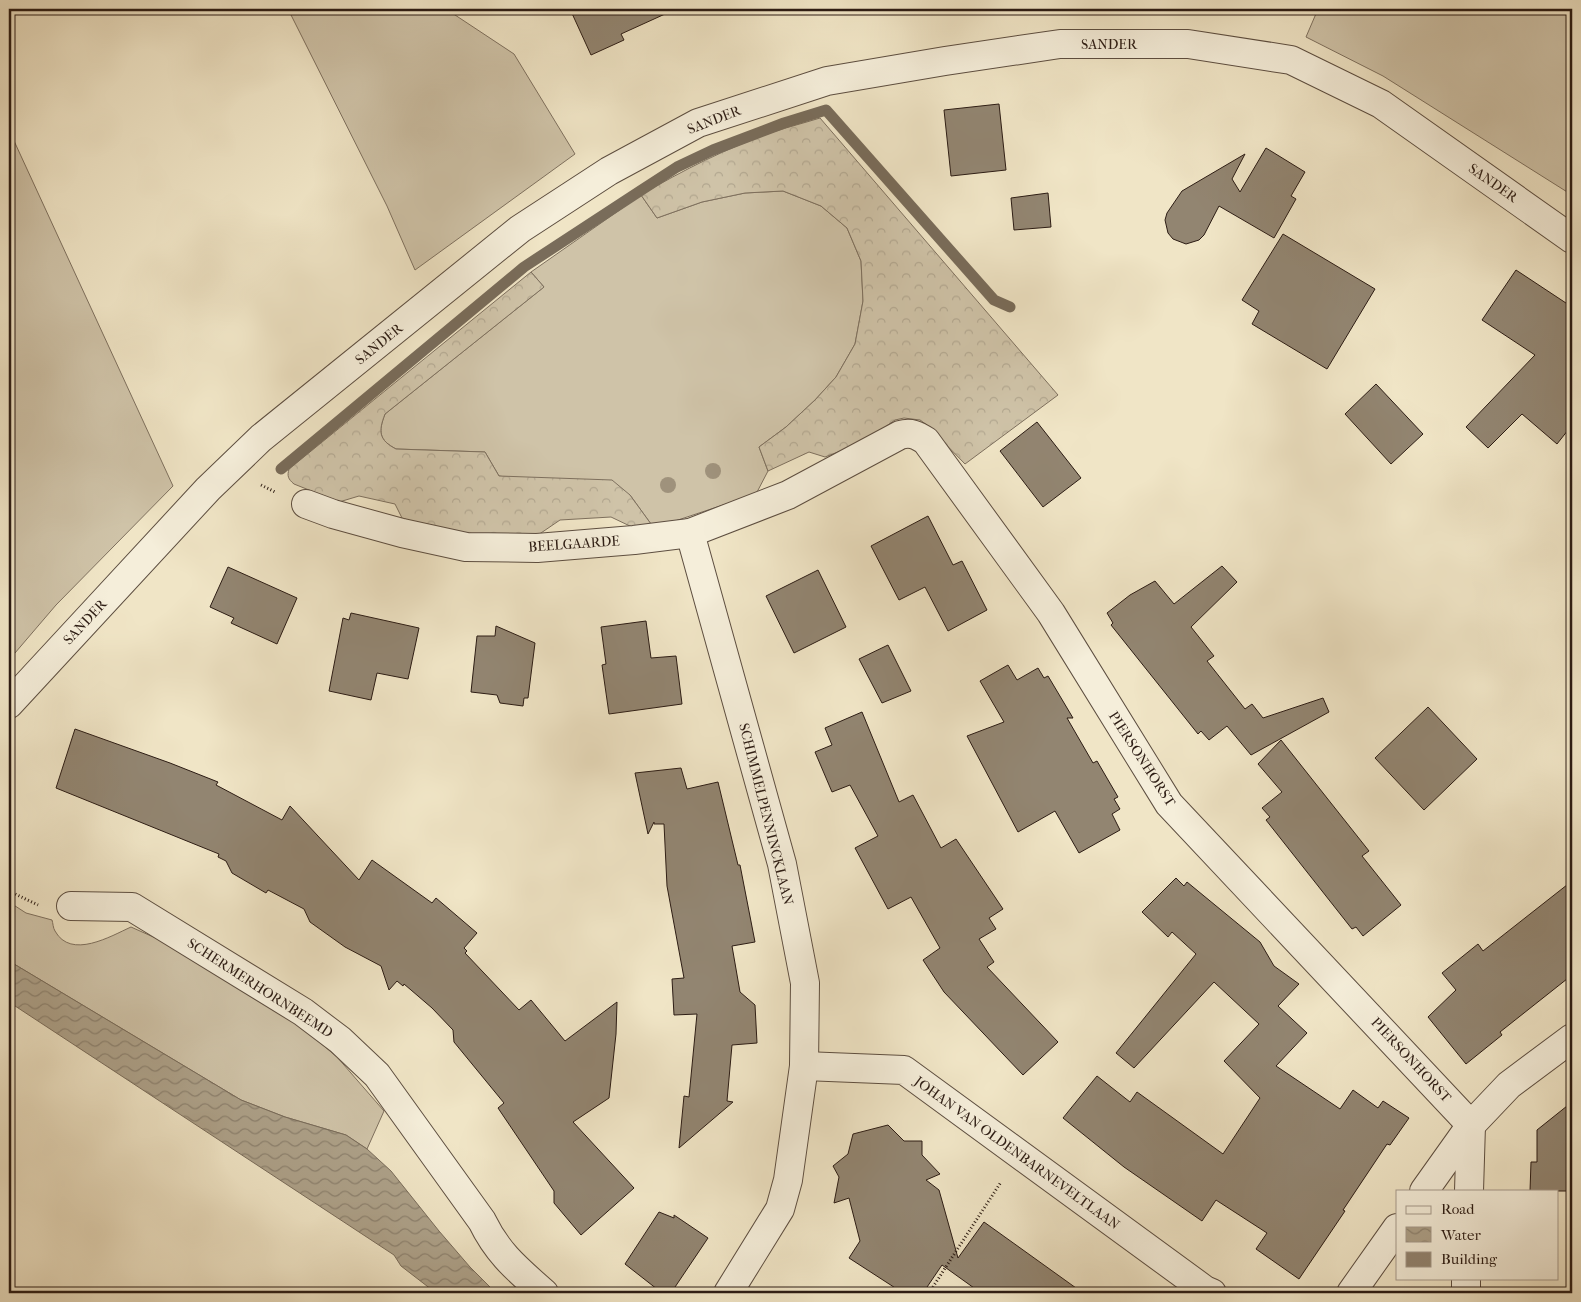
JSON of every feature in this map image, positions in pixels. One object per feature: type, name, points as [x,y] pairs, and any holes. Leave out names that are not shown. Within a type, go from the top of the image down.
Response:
[{"type":"street","name":"SANDER","points":[[9,704],[208,489],[262,438],[520,230],[609,171],[698,123],[827,81],[1060,44],[1188,44],[1291,60],[1381,104],[1572,239]]},
{"type":"street","name":"BEELGAARDE","points":[[306,504],[402,534],[466,547],[537,548],[634,540],[690,533],[788,495],[892,438],[909,432]]},
{"type":"street","name":"PIERSONHORST","points":[[909,432],[926,441],[1051,613],[1169,804],[1471,1125]]},
{"type":"street","name":"SCHIMMELPENNINCKLAAN","points":[[690,533],[782,864],[805,983],[804,1066],[788,1180],[780,1209],[728,1293]]},
{"type":"street","name":"SCHERMERHORNBEEMD","points":[[71,906],[132,907],[302,1012],[340,1040],[378,1075],[482,1221],[492,1240],[508,1262],[544,1293]]},
{"type":"street","points":[[1425,1190],[1471,1125],[1509,1084],[1572,1038]]},
{"type":"street","name":"JOHAN VAN OLDENBARNEVELTLAAN","points":[[804,1066],[904,1070],[1205,1290],[1212,1293]]},
{"type":"street","points":[[1469,1190],[1471,1125]]},
{"type":"street","points":[[1351,1293],[1396,1229]]},
{"type":"street","points":[[1466,1280],[1466,1293]]},
{"type":"path","points":[[234,464],[253,481],[281,495],[306,504]]},
{"type":"path","points":[[929,1293],[1019,1154]]},
{"type":"green space","points":[[288,9],[446,9],[514,54],[575,154],[415,270],[387,206]]},
{"type":"green space","points":[[1318,9],[1572,9],[1572,195],[1383,76],[1306,37]]},
{"type":"green space","points":[[820,118],[1058,395],[965,464],[927,425],[920,420],[904,418],[895,420],[864,442],[825,457],[809,452],[768,471],[759,447],[786,427],[815,400],[836,377],[855,344],[863,301],[861,261],[847,228],[821,206],[783,191],[745,193],[702,202],[657,218],[641,195],[722,152],[773,132]]},
{"type":"green space","points":[[9,130],[173,486],[56,605],[9,660]]},
{"type":"green space","points":[[783,191],[821,206],[847,228],[861,261],[863,301],[855,344],[836,377],[786,427],[759,447],[768,471],[756,494],[675,521],[651,524],[630,495],[499,476],[485,452],[396,449],[383,439],[381,426],[385,414],[544,287],[531,272],[641,195],[657,218],[702,202],[745,193]]},
{"type":"green space","points":[[531,272],[544,287],[385,414],[381,426],[383,439],[396,449],[485,452],[499,476],[612,480],[630,495],[651,524],[632,527],[611,517],[560,520],[538,535],[465,535],[404,522],[395,504],[359,496],[339,502],[290,481],[288,477],[289,469]]},
{"type":"green space","points":[[9,902],[26,913],[52,920],[55,931],[62,940],[71,944],[81,945],[102,940],[131,927],[178,948],[299,1025],[337,1057],[384,1111],[367,1149],[346,1135],[285,1117],[241,1100],[9,961]]},
{"type":"water","points":[[9,961],[241,1100],[285,1117],[346,1135],[367,1149],[391,1171],[439,1231],[470,1267],[496,1293],[436,1293],[401,1266],[394,1255],[9,1002]]},
{"type":"building","points":[[570,9],[676,9],[621,34],[624,40],[591,55]]},
{"type":"building","points":[[999,104],[1006,170],[951,176],[944,110]]},
{"type":"building","points":[[1266,148],[1305,172],[1291,196],[1296,199],[1274,238],[1219,206],[1204,235],[1199,240],[1186,244],[1173,239],[1168,233],[1165,220],[1167,213],[1182,191],[1245,154],[1232,179],[1240,192]]},
{"type":"building","points":[[1048,193],[1051,227],[1014,230],[1011,198]]},
{"type":"building","points":[[1283,234],[1375,289],[1327,369],[1252,324],[1259,311],[1242,300]]},
{"type":"building","points":[[1516,270],[1572,307],[1572,425],[1557,444],[1522,414],[1488,448],[1466,427],[1535,355],[1482,320]]},
{"type":"building","points":[[1376,384],[1423,434],[1391,464],[1345,414]]},
{"type":"building","points":[[1037,422],[1081,478],[1043,507],[1000,451]]},
{"type":"building","points":[[928,516],[953,565],[962,561],[987,610],[948,631],[925,587],[899,600],[871,546]]},
{"type":"building","points":[[1222,566],[1237,582],[1191,627],[1214,656],[1207,661],[1245,709],[1252,704],[1263,718],[1323,698],[1329,712],[1251,755],[1227,726],[1209,740],[1201,731],[1198,734],[1111,625],[1113,623],[1107,613],[1130,595],[1155,581],[1174,604]]},
{"type":"building","points":[[228,567],[297,598],[277,644],[231,623],[234,618],[210,607]]},
{"type":"building","points":[[818,570],[846,627],[794,653],[766,596]]},
{"type":"building","points":[[351,613],[419,628],[408,679],[377,673],[371,700],[329,691],[343,618],[349,620]]},
{"type":"building","points":[[646,621],[651,658],[676,656],[682,704],[609,714],[602,665],[606,664],[601,627]]},
{"type":"building","points":[[496,626],[535,643],[528,698],[524,698],[523,706],[500,703],[497,695],[471,692],[477,636],[495,636]]},
{"type":"building","points":[[888,645],[911,691],[882,703],[859,659]]},
{"type":"building","points":[[1008,665],[1017,680],[1038,668],[1044,678],[1048,676],[1073,718],[1067,718],[1093,763],[1097,761],[1118,797],[1114,799],[1120,809],[1112,814],[1120,830],[1079,853],[1055,811],[1018,832],[967,736],[1004,722],[980,681]]},
{"type":"building","points":[[1428,707],[1477,759],[1424,810],[1375,758]]},
{"type":"building","points":[[862,712],[899,802],[913,795],[941,848],[956,839],[1003,909],[989,918],[996,929],[979,939],[994,962],[987,967],[1058,1042],[1023,1075],[944,992],[923,960],[940,948],[911,897],[888,909],[855,848],[878,836],[850,785],[832,792],[815,752],[832,745],[825,728]]},
{"type":"building","points":[[75,729],[218,782],[216,785],[282,820],[290,806],[359,880],[372,860],[432,903],[436,898],[477,933],[464,948],[467,951],[465,953],[519,1010],[531,1000],[565,1041],[617,1002],[616,1034],[609,1098],[573,1122],[634,1188],[581,1235],[554,1203],[554,1191],[498,1108],[504,1103],[454,1042],[453,1030],[432,1008],[404,984],[403,986],[397,981],[389,990],[381,966],[345,947],[310,922],[304,909],[268,890],[266,893],[232,873],[226,861],[218,857],[219,854],[56,788]]},
{"type":"building","points":[[1281,740],[1369,851],[1362,856],[1401,905],[1363,936],[1356,927],[1352,929],[1266,820],[1270,817],[1262,808],[1282,792],[1258,764]]},
{"type":"building","points":[[681,768],[687,789],[718,782],[738,865],[740,865],[755,942],[732,946],[740,992],[755,1005],[757,1043],[732,1045],[727,1101],[733,1102],[679,1148],[684,1096],[689,1097],[697,1014],[674,1015],[672,979],[684,978],[667,886],[664,824],[654,824],[654,822],[648,834],[635,773]]},
{"type":"building","points":[[1176,878],[1184,886],[1187,882],[1260,942],[1274,966],[1299,984],[1278,1006],[1307,1033],[1276,1066],[1340,1109],[1353,1090],[1378,1108],[1383,1101],[1409,1118],[1390,1145],[1387,1144],[1299,1279],[1256,1249],[1267,1233],[1216,1200],[1202,1221],[1124,1167],[1063,1118],[1097,1076],[1130,1102],[1137,1092],[1223,1154],[1260,1098],[1224,1061],[1259,1024],[1214,982],[1134,1068],[1116,1053],[1196,954],[1172,932],[1168,937],[1142,912]]},
{"type":"building","points":[[1572,881],[1572,975],[1500,1032],[1502,1035],[1466,1064],[1428,1017],[1456,990],[1442,973],[1478,944],[1483,951]]},
{"type":"building","points":[[1572,1102],[1572,1191],[1530,1190],[1531,1162],[1537,1162],[1537,1130]]},
{"type":"building","points":[[888,1125],[904,1141],[922,1141],[922,1155],[940,1174],[926,1180],[939,1190],[958,1258],[984,1222],[1083,1293],[981,1293],[942,1265],[923,1293],[903,1293],[849,1258],[860,1241],[849,1198],[834,1203],[839,1177],[833,1166],[848,1154],[853,1134]]},
{"type":"building","points":[[659,1212],[674,1218],[674,1215],[708,1238],[671,1293],[662,1293],[625,1264]]},
{"type":"waterway","points":[[281,469],[524,267],[677,167],[713,150],[784,123],[826,110],[994,300],[1010,307]]}]
